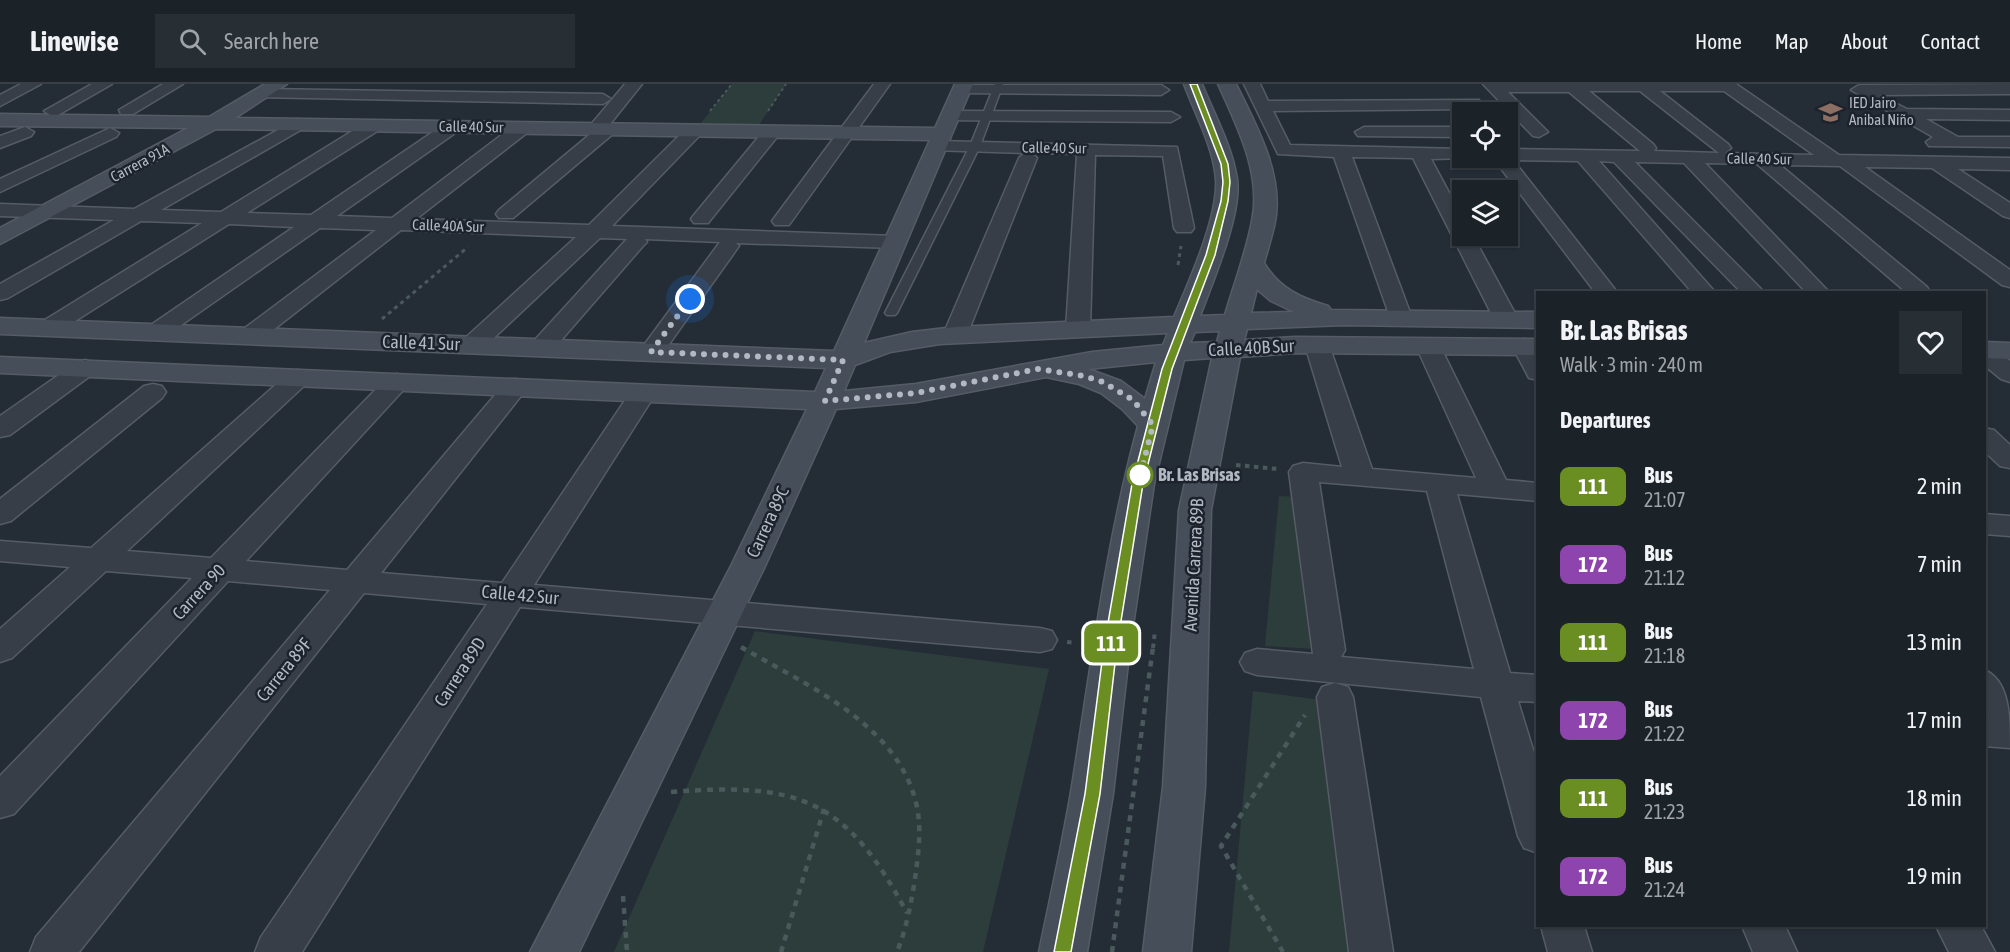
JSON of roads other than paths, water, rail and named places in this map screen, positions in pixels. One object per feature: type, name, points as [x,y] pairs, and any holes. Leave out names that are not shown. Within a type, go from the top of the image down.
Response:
[{"type":"street","points":[[0,101],[33,84]]},
{"type":"street","points":[[52,111],[104,84]]},
{"type":"street","points":[[127,110],[175,84]]},
{"type":"street","name":"Carrera 91A","points":[[0,237],[213,123],[279,84]]},
{"type":"street","points":[[499,221],[602,129],[634,84]]},
{"type":"street","points":[[782,221],[882,84]]},
{"type":"street","points":[[1063,952],[1092,794],[1111,646],[1138,484],[1173,352],[1220,225],[1227,182],[1220,150],[1194,84]]},
{"type":"street","name":"Avenida Carrera 89B","points":[[1167,952],[1184,787],[1195,510],[1219,383],[1264,220],[1266,193],[1257,150],[1227,84]]},
{"type":"street","points":[[1252,84],[1284,150],[1343,142],[1452,133]]},
{"type":"street","points":[[1461,84],[1480,102]]},
{"type":"street","points":[[1493,86],[1727,85],[2010,280]]},
{"type":"street","points":[[1493,86],[1509,102]]},
{"type":"street","points":[[1572,86],[1647,148]]},
{"type":"street","points":[[1643,86],[1722,148]]},
{"type":"street","points":[[963,87],[1161,90]]},
{"type":"street","name":"Carrera 89C","points":[[554,952],[730,628],[825,401],[963,87]]},
{"type":"street","points":[[1854,87],[2010,89]]},
{"type":"street","points":[[1854,87],[1955,142]]},
{"type":"street","points":[[262,94],[603,99]]},
{"type":"street","points":[[1263,106],[1332,98],[1400,98],[1452,102]]},
{"type":"street","points":[[1518,111],[1539,132],[1518,132]]},
{"type":"street","points":[[1904,114],[2010,115]]},
{"type":"street","points":[[943,132],[987,116],[1171,117]]},
{"type":"street","name":"Calle 40 Sur","points":[[0,120],[847,133],[943,132],[975,146],[1171,151],[1184,228]]},
{"type":"street","points":[[0,293],[298,124]]},
{"type":"street","points":[[48,328],[373,126]]},
{"type":"street","points":[[156,332],[452,127]]},
{"type":"street","points":[[250,336],[522,128]]},
{"type":"street","points":[[472,345],[595,231],[695,130]]},
{"type":"street","points":[[701,219],[763,131]]},
{"type":"street","points":[[1275,131],[1299,132]]},
{"type":"street","points":[[0,143],[25,132]]},
{"type":"street","points":[[0,186],[110,133]]},
{"type":"street","points":[[1343,142],[1419,153],[1452,154]]},
{"type":"street","points":[[1343,142],[1400,318]]},
{"type":"street","points":[[1911,142],[2010,142]]},
{"type":"street","points":[[1078,329],[1086,149]]},
{"type":"street","points":[[1419,153],[1452,214]]},
{"type":"street","name":"Calle 40 Sur","points":[[1518,154],[2010,164]]},
{"type":"street","points":[[1584,156],[1703,291]]},
{"type":"street","points":[[1620,157],[1752,291]]},
{"type":"street","points":[[955,335],[1028,158]]},
{"type":"street","points":[[1689,158],[1817,291]]},
{"type":"street","points":[[1762,159],[1918,291]]},
{"type":"street","points":[[1936,162],[2010,212]]},
{"type":"street","points":[[1510,168],[1605,291]]},
{"type":"street","points":[[1664,201],[1686,202]]},
{"type":"street","points":[[1709,202],[1732,203]]},
{"type":"street","name":"Calle 40A Sur","points":[[0,210],[396,224],[499,221],[595,231],[895,242]]},
{"type":"street","points":[[541,348],[636,242]]},
{"type":"street","points":[[651,352],[728,246]]},
{"type":"street","points":[[1469,246],[1506,320]]},
{"type":"street","points":[[1253,264],[1264,285],[1276,295],[1303,307],[1344,317]]},
{"type":"street","name":"Calle 40B Sur","points":[[825,401],[916,393],[1092,360],[1173,352],[1232,335],[1344,317],[1536,320]]},
{"type":"street","name":"Calle 40B Sur","points":[[843,360],[865,350],[897,342],[955,335],[1184,323],[1232,335],[1317,345],[1531,346]]},
{"type":"street","name":"Calle 41 Sur","points":[[0,326],[843,360]]},
{"type":"street","points":[[1986,328],[2010,328]]},
{"type":"street","points":[[1317,345],[1360,477]]},
{"type":"street","points":[[1428,346],[1495,488]]},
{"type":"street","points":[[1531,346],[1536,365]]},
{"type":"street","points":[[1986,351],[2010,351]]},
{"type":"street","points":[[1986,353],[2010,374]]},
{"type":"street","points":[[0,364],[825,401]]},
{"type":"street","points":[[0,429],[85,368]]},
{"type":"street","points":[[1038,369],[1084,376],[1103,382],[1133,400],[1153,425]]},
{"type":"street","points":[[0,650],[298,378]]},
{"type":"street","name":"Carrera 90","points":[[0,802],[397,382]]},
{"type":"street","name":"Carrera 89F","points":[[52,952],[515,387]]},
{"type":"street","points":[[0,514],[153,392]]},
{"type":"street","name":"Carrera 89D","points":[[277,952],[643,393]]},
{"type":"street","points":[[1986,438],[2010,460]]},
{"type":"street","points":[[1328,650],[1303,472],[1536,492]]},
{"type":"street","points":[[1439,483],[1536,829]]},
{"type":"street","points":[[1986,524],[2010,526]]},
{"type":"street","name":"Calle 42 Sur","points":[[0,551],[511,594],[730,628],[1040,640]]},
{"type":"street","points":[[1257,662],[1536,689]]},
{"type":"street","points":[[1986,685],[2010,718]]},
{"type":"street","points":[[1323,701],[1371,952]]},
{"type":"street","points":[[1986,731],[2010,734]]},
{"type":"street","points":[[1563,927],[1570,952]]},
{"type":"street","points":[[1764,927],[1775,952]]},
{"type":"street","points":[[1959,927],[1973,952]]},
{"type":"lane","points":[[891,313],[975,146],[998,87]]},
{"type":"place","name":"IED Jairo Anibal Niño","points":[[1831,112]]},
{"type":"place","name":"Br. Las Brisas","points":[[1140,475]]}]
